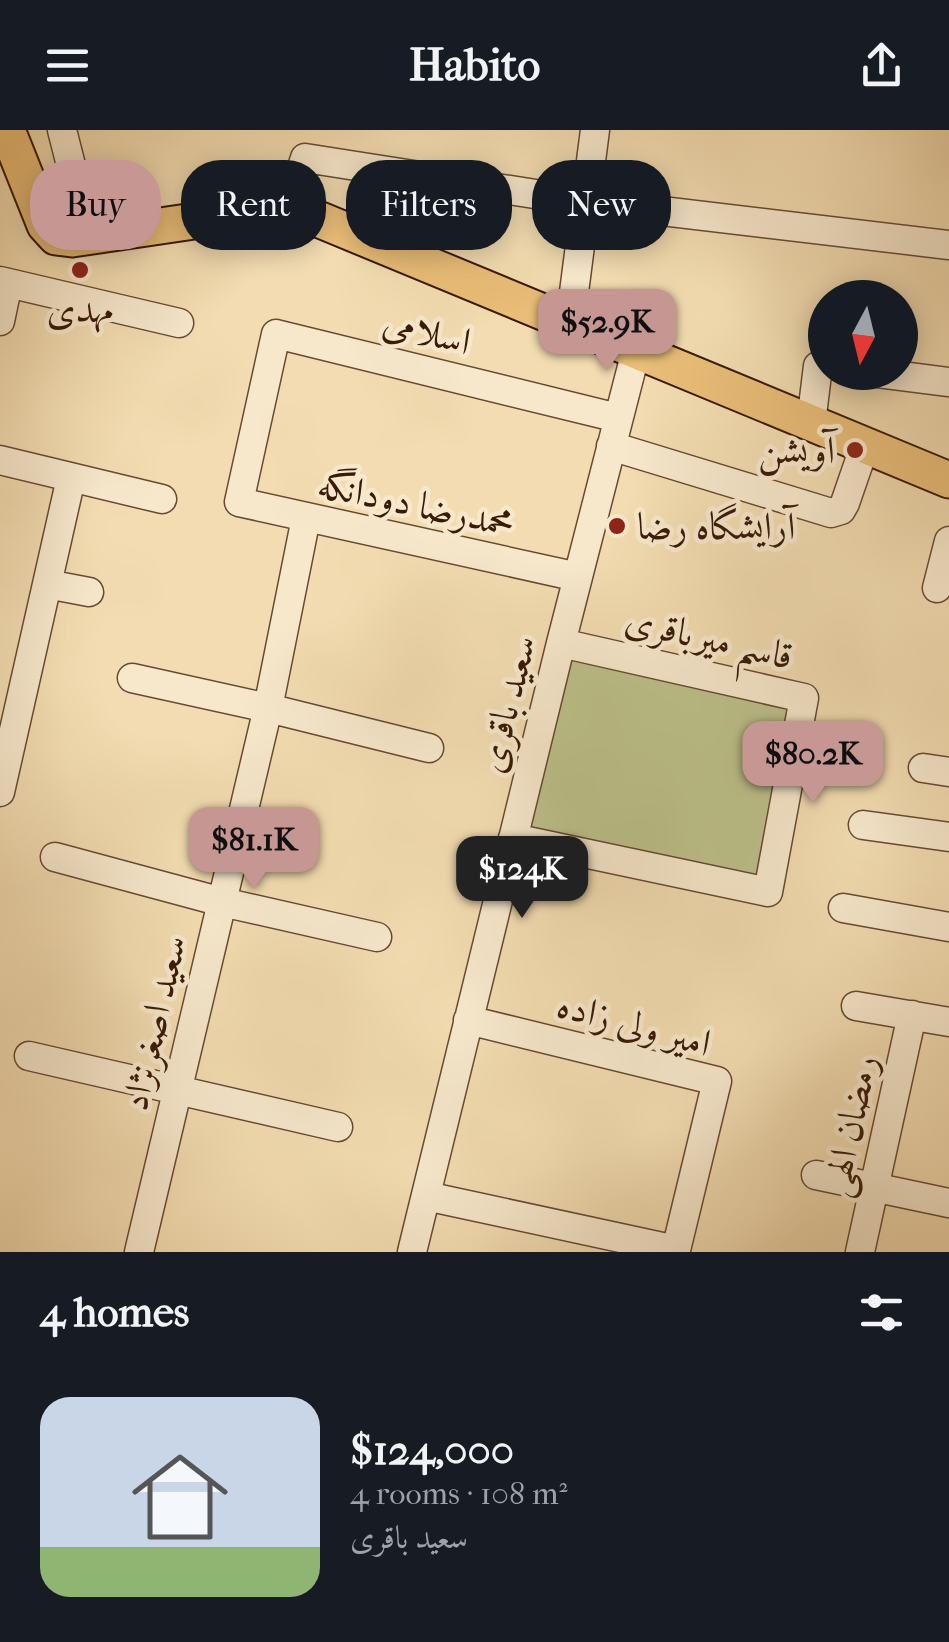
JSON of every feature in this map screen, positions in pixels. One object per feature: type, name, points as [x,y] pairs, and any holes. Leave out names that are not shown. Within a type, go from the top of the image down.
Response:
[{"type":"main road","points":[[8,130],[30,185]]},
{"type":"main road","points":[[326,222],[949,480]]},
{"type":"street","points":[[62,130],[65,160]]},
{"type":"street","points":[[591,160],[595,130]]},
{"type":"street","points":[[326,161],[532,194]]},
{"type":"street","points":[[671,212],[949,245]]},
{"type":"street","points":[[570,323],[580,250]]},
{"type":"street","points":[[0,322],[4,282],[179,323]]},
{"type":"street","name":"اسلامی","points":[[239,502],[276,334],[618,418]]},
{"type":"street","name":"سعید باقری","points":[[412,1252],[636,350]]},
{"type":"street","points":[[918,378],[949,382]]},
{"type":"street","points":[[811,423],[815,390]]},
{"type":"street","points":[[611,446],[832,513],[841,510],[846,502],[866,446]]},
{"type":"street","points":[[0,460],[162,499]]},
{"type":"street","points":[[0,792],[71,478]]},
{"type":"street","name":"محمدرضا دودانگه","points":[[239,502],[578,577]]},
{"type":"street","name":"سعید اصغرنژاد","points":[[139,1252],[268,708],[306,518]]},
{"type":"street","points":[[937,588],[949,541]]},
{"type":"street","points":[[47,584],[89,592]]},
{"type":"street","name":"قاسم میرباقری","points":[[513,838],[768,892],[804,698],[561,643]]},
{"type":"street","points":[[132,678],[429,748]]},
{"type":"street","points":[[862,825],[949,837]]},
{"type":"street","points":[[55,858],[377,937]]},
{"type":"street","points":[[843,908],[949,926]]},
{"type":"street","points":[[856,1006],[949,1022]]},
{"type":"street","name":"رمضان الهی","points":[[860,1252],[912,1015]]},
{"type":"street","name":"امیر ولی زاده","points":[[426,1196],[676,1250],[718,1081],[468,1020]]},
{"type":"street","points":[[29,1056],[338,1126]]},
{"type":"street","points":[[816,1176],[949,1203]]},
{"type":"green space","points":[[565,650],[798,703],[761,885],[520,834]]},
{"type":"place","name":"مهدی","points":[[80,270]]},
{"type":"place","name":"آویشن","points":[[855,450]]},
{"type":"place","name":"آرایشگاه رضا","points":[[617,526]]}]
